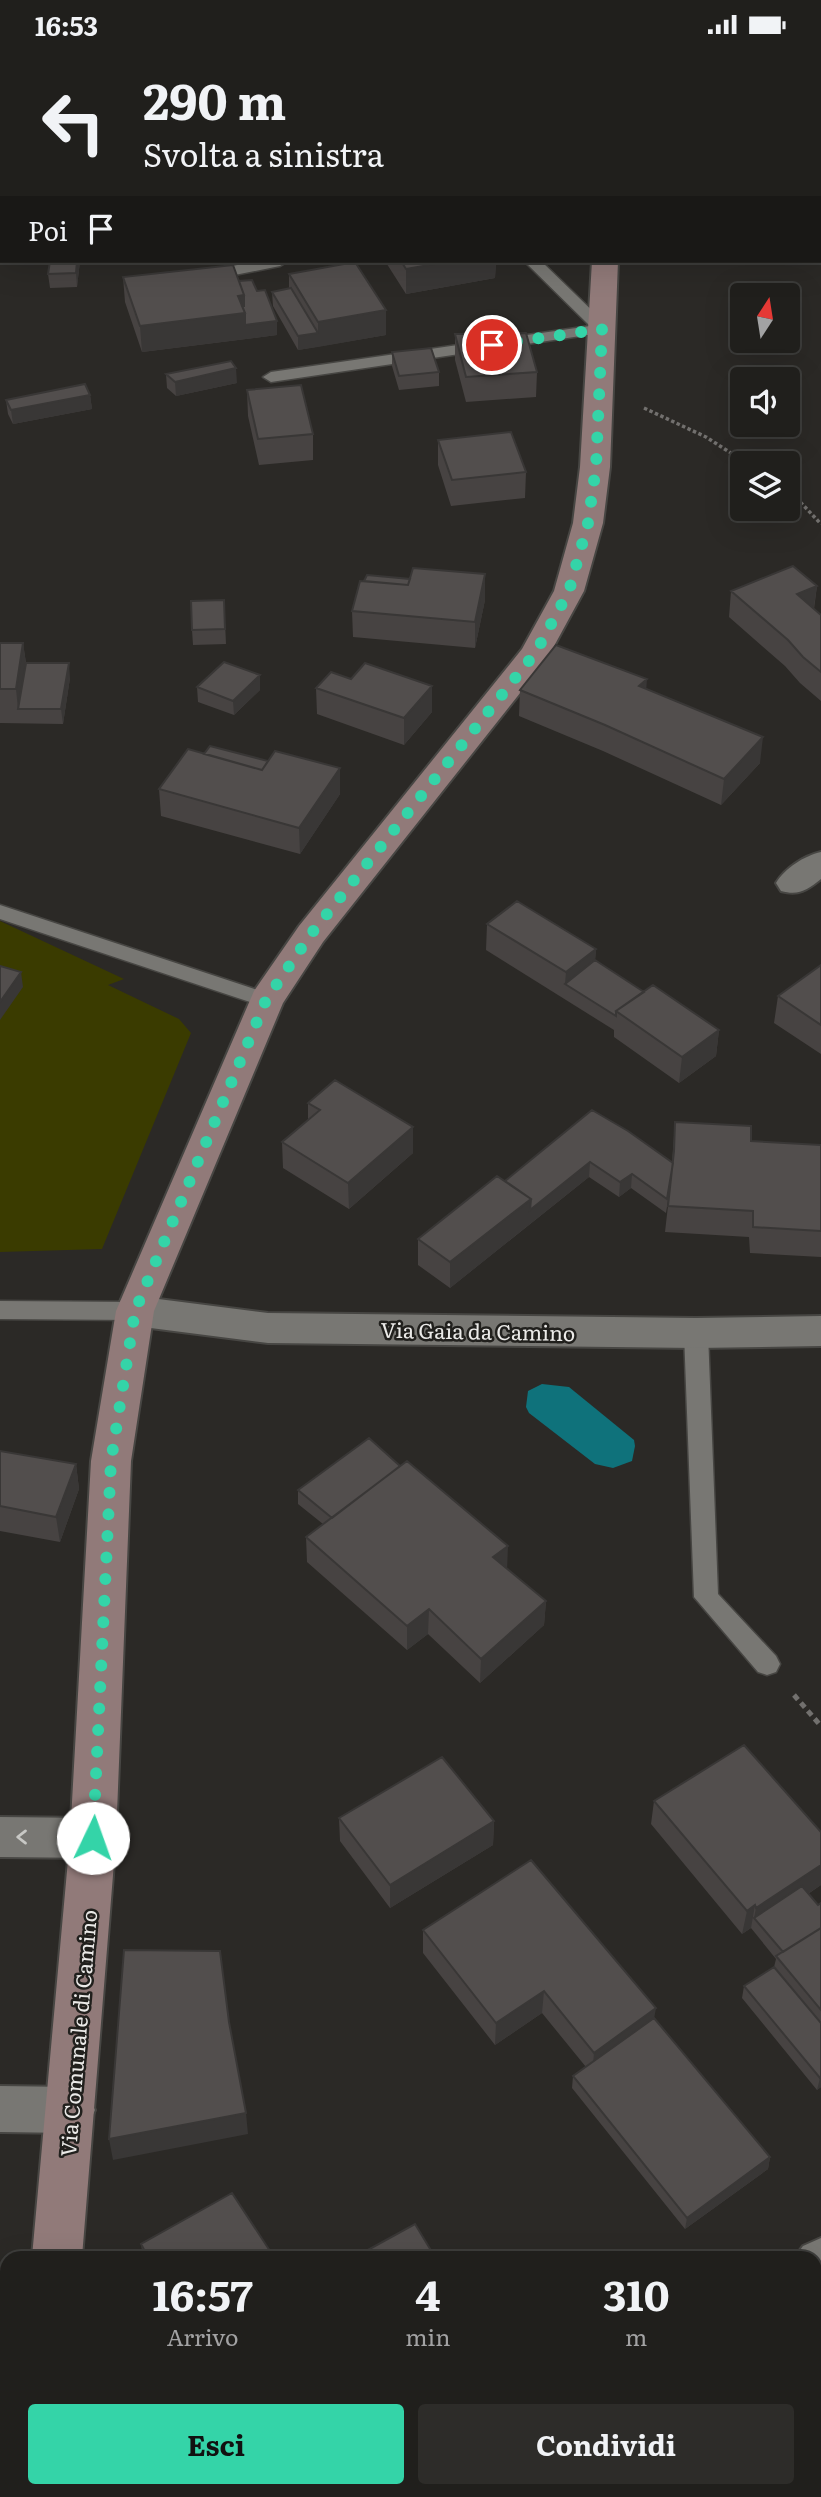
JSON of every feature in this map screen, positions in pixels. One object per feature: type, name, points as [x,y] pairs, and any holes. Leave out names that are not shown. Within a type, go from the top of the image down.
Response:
[{"type":"street","name":"Via Comunale di Camino","points":[[58,2251],[93,1838],[111,1461],[135,1311],[266,1000],[311,934],[536,652],[569,591],[588,523],[596,467],[606,263]]},
{"type":"street","points":[[793,883],[821,863]]},
{"type":"street","name":"Via Gaia da Camino","points":[[135,1311],[268,1328],[696,1333],[821,1331]]},
{"type":"street","points":[[0,1837],[93,1838]]},
{"type":"street","points":[[0,2109],[71,2110]]},
{"type":"lane","points":[[189,279],[270,263]]},
{"type":"lane","points":[[533,263],[602,329]]},
{"type":"lane","points":[[271,377],[602,329]]},
{"type":"lane","points":[[0,912],[266,1000]]},
{"type":"lane","points":[[0,1310],[135,1311]]},
{"type":"lane","points":[[696,1333],[706,1597],[767,1664]]},
{"type":"path","points":[[599,404],[649,409],[706,437],[730,452]]},
{"type":"path","points":[[800,502],[821,524]]},
{"type":"shaded area","points":[[0,921],[124,979],[108,985],[179,1019],[191,1033],[102,1249],[0,1252]]},
{"type":"water","points":[[542,1384],[569,1387],[634,1440],[632,1461],[613,1468],[595,1464],[529,1413],[526,1407],[528,1391]]},
{"type":"building","points":[[50,263],[77,263],[76,273],[48,274]]},
{"type":"building","points":[[356,263],[386,310],[318,322],[289,274]]},
{"type":"building","points":[[402,263],[440,263],[406,269]]},
{"type":"building","points":[[233,265],[244,295],[238,296],[245,313],[140,326],[123,277]]},
{"type":"building","points":[[252,280],[257,291],[265,290],[277,321],[245,325],[242,306],[244,295],[239,281]]},
{"type":"building","points":[[291,288],[318,333],[298,336],[272,292]]},
{"type":"building","points":[[526,333],[537,372],[466,377],[455,334]]},
{"type":"building","points":[[431,348],[439,372],[399,376],[392,352]]},
{"type":"building","points":[[231,361],[236,368],[175,382],[166,374]]},
{"type":"building","points":[[85,384],[90,395],[11,410],[6,400]]},
{"type":"building","points":[[301,385],[313,434],[258,439],[247,390]]},
{"type":"building","points":[[511,432],[526,472],[452,480],[438,440]]},
{"type":"building","points":[[793,566],[817,586],[797,594],[821,615],[821,672],[731,591]]},
{"type":"building","points":[[413,568],[485,574],[475,622],[352,611],[360,581],[408,585]]},
{"type":"building","points":[[367,575],[410,579],[408,585],[364,581]]},
{"type":"building","points":[[224,600],[225,629],[192,630],[191,601]]},
{"type":"building","points":[[0,643],[23,643],[16,689],[0,689]]},
{"type":"building","points":[[556,645],[647,679],[639,686],[763,737],[724,779],[520,690]]},
{"type":"building","points":[[224,662],[260,675],[233,701],[197,687]]},
{"type":"building","points":[[26,663],[69,663],[61,709],[18,709]]},
{"type":"building","points":[[365,663],[432,686],[404,718],[316,688],[331,672],[351,679]]},
{"type":"building","points":[[210,746],[268,761],[262,770],[204,754]]},
{"type":"building","points":[[188,749],[262,770],[275,751],[340,768],[299,828],[159,789]]},
{"type":"building","points":[[517,901],[596,949],[566,972],[487,924]]},
{"type":"building","points":[[595,960],[644,992],[616,1011],[616,1016],[565,984]]},
{"type":"building","points":[[821,965],[821,1025],[778,996]]},
{"type":"building","points":[[0,966],[21,972],[0,1002]]},
{"type":"building","points":[[653,985],[719,1030],[682,1057],[616,1011]]},
{"type":"building","points":[[335,1080],[413,1127],[348,1183],[282,1142],[320,1110],[308,1103]]},
{"type":"building","points":[[592,1110],[628,1131],[673,1163],[667,1199],[632,1174],[620,1182],[590,1162],[530,1210],[531,1199],[505,1181]]},
{"type":"building","points":[[675,1122],[751,1126],[751,1141],[821,1145],[821,1231],[753,1227],[753,1211],[668,1206]]},
{"type":"building","points":[[497,1176],[531,1199],[450,1262],[418,1239]]},
{"type":"building","points":[[369,1438],[400,1466],[332,1518],[298,1490]]},
{"type":"building","points":[[0,1451],[76,1464],[56,1517],[0,1506]]},
{"type":"building","points":[[407,1461],[508,1546],[493,1557],[546,1601],[481,1659],[429,1609],[407,1626],[306,1537]]},
{"type":"building","points":[[744,1745],[821,1832],[821,1865],[756,1908],[755,1905],[747,1911],[654,1801]]},
{"type":"building","points":[[442,1757],[494,1821],[390,1885],[339,1818]]},
{"type":"building","points":[[531,1860],[656,2008],[594,2053],[544,1991],[496,2023],[423,1930]]},
{"type":"building","points":[[802,1886],[818,1905],[821,1903],[821,1928],[783,1952],[754,1918]]},
{"type":"building","points":[[821,1928],[821,2010],[776,1956]]},
{"type":"building","points":[[124,1950],[220,1951],[229,2022],[246,2113],[109,2139]]},
{"type":"building","points":[[774,1967],[821,2023],[820,2078],[744,1986]]},
{"type":"building","points":[[654,2018],[770,2157],[687,2218],[573,2076]]},
{"type":"building","points":[[232,2193],[270,2251],[145,2251],[141,2244]]},
{"type":"building","points":[[415,2224],[431,2251],[366,2251]]},
{"type":"route","points":[[93,1838],[111,1461],[135,1311],[266,1000],[311,934],[536,652],[569,591],[588,523],[596,467],[602,329],[492,345]]}]
